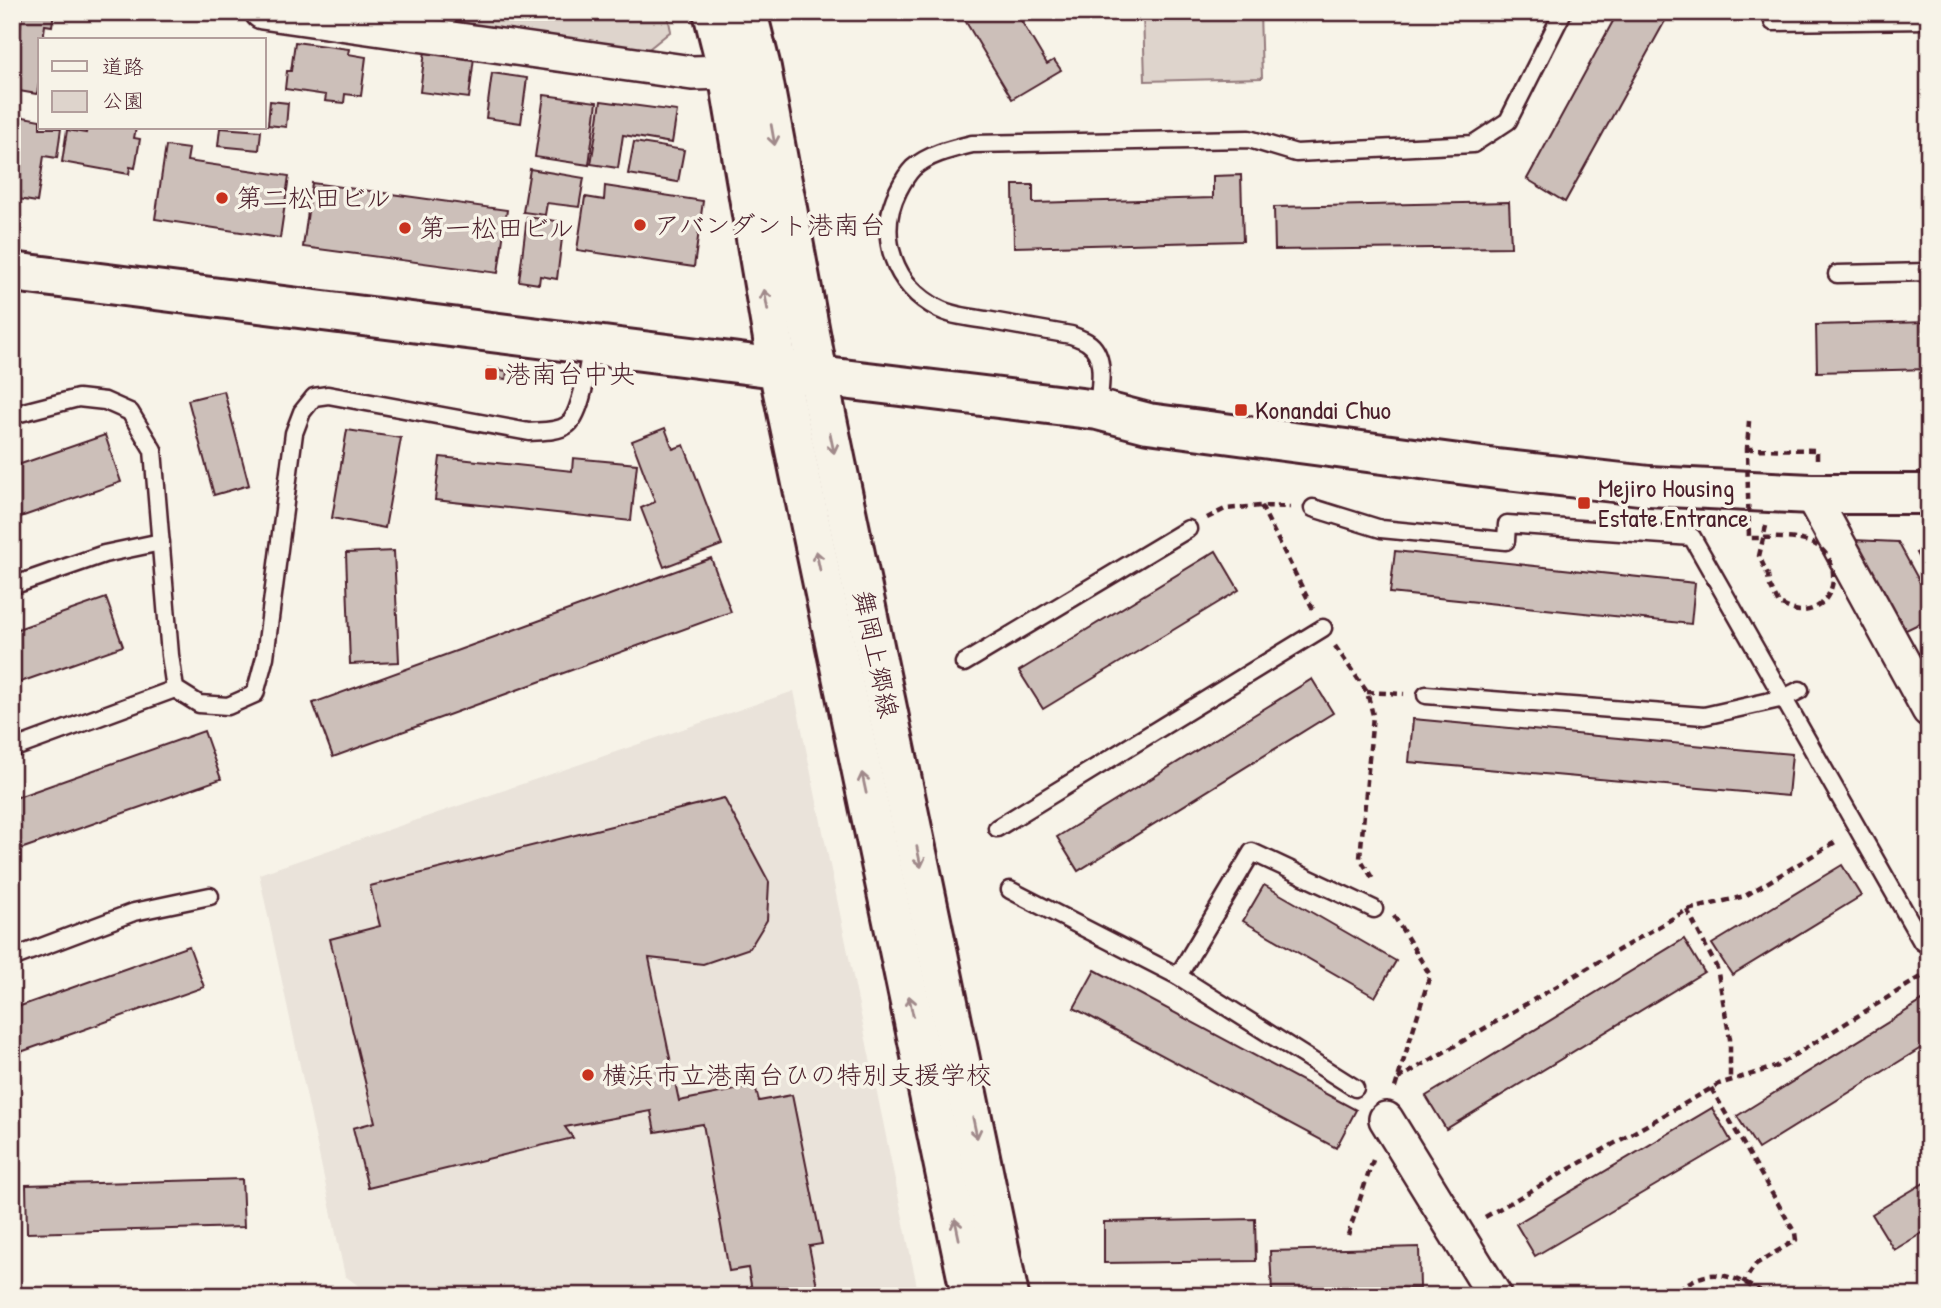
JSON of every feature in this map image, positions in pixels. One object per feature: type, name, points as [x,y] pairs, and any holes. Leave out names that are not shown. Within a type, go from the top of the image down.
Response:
[{"type":"street","points":[[262,12],[692,73],[744,70]]},
{"type":"street","name":"舞岡上郷線","points":[[713,12],[744,70],[818,376],[1009,1296]]},
{"type":"street","name":"舞岡上郷線","points":[[747,12],[744,70],[778,368],[971,1296]]},
{"type":"street","points":[[12,272],[1098,410],[1148,423],[1497,469],[1649,486],[1811,494],[1929,494]]},
{"type":"street","points":[[1811,494],[1929,710]]},
{"type":"street","points":[[1386,1119],[1495,1296]]},
{"type":"lane","points":[[1098,410],[1100,365],[1092,346],[1086,341],[1071,335],[940,310],[911,288],[891,253],[888,228],[891,206],[912,169],[930,157],[972,144],[1249,139],[1296,153],[1474,145],[1508,121],[1563,12]]},
{"type":"lane","points":[[1773,22],[1929,20]]},
{"type":"lane","points":[[1837,274],[1929,272]]},
{"type":"lane","points":[[175,689],[200,704],[228,706],[255,694],[265,657],[294,433],[302,412],[313,397],[328,394],[529,432],[559,429],[570,423],[579,405],[592,345]]},
{"type":"lane","points":[[12,415],[78,398],[105,401],[130,412],[153,450],[175,689]]},
{"type":"lane","points":[[1313,508],[1381,529],[1506,541],[1507,524],[1692,537],[1922,942],[1929,939]]},
{"type":"lane","points":[[964,663],[1188,529]]},
{"type":"lane","points":[[12,586],[103,554],[161,542]]},
{"type":"lane","points":[[997,828],[1322,628]]},
{"type":"lane","points":[[12,749],[175,689]]},
{"type":"lane","points":[[1426,695],[1704,716],[1784,698],[1800,690]]},
{"type":"lane","points":[[1178,976],[1252,852],[1381,907]]},
{"type":"lane","points":[[1010,890],[1178,976],[1355,1088]]},
{"type":"lane","points":[[12,958],[134,912],[210,896]]},
{"type":"path","points":[[1749,421],[1749,538],[1762,538],[1770,538],[1797,540],[1813,544],[1823,551],[1832,563],[1833,578],[1831,592],[1824,603],[1800,611],[1779,604],[1776,600],[1759,556],[1760,548],[1763,537],[1766,525]]},
{"type":"path","points":[[1748,449],[1816,450]]},
{"type":"path","points":[[1261,506],[1322,628],[1367,692],[1373,715],[1360,858],[1374,882]]},
{"type":"path","points":[[1188,529],[1224,509],[1261,506],[1313,508]]},
{"type":"path","points":[[1367,692],[1426,695]]},
{"type":"path","points":[[1397,1080],[1687,910],[1745,896],[1858,828]]},
{"type":"path","points":[[1348,1235],[1430,975],[1381,907]]},
{"type":"path","points":[[1687,910],[1717,968],[1730,1040],[1730,1080]]},
{"type":"path","points":[[1456,1234],[1711,1088],[1775,1067],[1929,972]]},
{"type":"path","points":[[1711,1088],[1796,1233],[1796,1240],[1756,1264],[1743,1283]]},
{"type":"path","points":[[1668,1296],[1701,1277],[1718,1275],[1743,1283],[1769,1296]]},
{"type":"shaded area","name":"横浜市立港南台ひの特別支援学校","points":[[794,691],[919,1296],[368,1296],[367,1292],[345,1276],[259,874]]},
{"type":"green space","points":[[374,12],[667,12],[671,31],[645,52]]},
{"type":"green space","points":[[1143,12],[1260,12],[1262,78],[1145,81]]},
{"type":"building","points":[[22,12],[54,12],[52,26],[45,25],[43,38],[38,38],[37,94],[13,90]]},
{"type":"building","points":[[960,12],[1016,12],[1047,64],[1054,60],[1061,70],[1012,99]]},
{"type":"building","points":[[1618,12],[1670,12],[1565,202],[1527,179]]},
{"type":"building","points":[[295,42],[349,49],[348,54],[366,57],[361,96],[345,94],[344,103],[325,101],[326,95],[285,89],[287,71],[291,71]]},
{"type":"building","points":[[425,51],[474,57],[469,98],[420,92]]},
{"type":"building","points":[[492,73],[527,78],[521,123],[486,118]]},
{"type":"building","points":[[544,95],[597,102],[589,165],[535,157]]},
{"type":"building","points":[[270,101],[288,103],[286,127],[268,125]]},
{"type":"building","points":[[601,101],[677,111],[672,143],[623,135],[618,168],[591,164]]},
{"type":"building","points":[[12,109],[19,110],[18,116],[38,120],[38,130],[61,130],[57,158],[44,156],[37,202],[12,198]]},
{"type":"building","points":[[67,130],[86,133],[87,130],[136,130],[134,138],[140,139],[135,168],[130,167],[129,174],[62,162]]},
{"type":"building","points":[[220,130],[261,131],[259,150],[218,146]]},
{"type":"building","points":[[634,142],[684,150],[678,182],[628,174]]},
{"type":"building","name":"第二松田ビル","points":[[166,146],[189,149],[187,161],[289,176],[280,238],[155,219]]},
{"type":"building","points":[[530,169],[584,178],[579,207],[547,203],[545,215],[523,212]]},
{"type":"building","points":[[1241,175],[1243,241],[1014,247],[1013,185],[1033,185],[1033,203],[1213,198],[1213,176]]},
{"type":"building","name":"第一松田ビル","points":[[312,183],[507,210],[498,273],[303,247]]},
{"type":"building","name":"アバンダント港南台","points":[[605,186],[703,201],[694,267],[577,250],[585,197],[604,200]]},
{"type":"building","points":[[1509,202],[1511,247],[1275,250],[1274,207]]},
{"type":"building","points":[[527,217],[564,222],[557,279],[540,276],[539,284],[519,281]]},
{"type":"building","points":[[1929,322],[1929,369],[1817,372],[1816,325]]},
{"type":"building","points":[[488,368],[507,371],[506,379],[487,376]]},
{"type":"building","points":[[224,391],[249,485],[214,495],[188,400]]},
{"type":"building","points":[[665,428],[673,449],[684,445],[722,545],[664,567],[641,508],[655,502],[632,441]]},
{"type":"building","points":[[347,430],[401,438],[385,528],[332,518]]},
{"type":"building","points":[[105,435],[121,482],[12,520],[12,467]]},
{"type":"building","points":[[440,457],[572,471],[573,458],[637,464],[631,521],[435,500]]},
{"type":"building","points":[[1852,540],[1898,542],[1929,599],[1929,619],[1904,631]]},
{"type":"building","points":[[1929,547],[1929,577],[1916,553]]},
{"type":"building","points":[[394,551],[399,662],[350,664],[346,553]]},
{"type":"building","points":[[1216,551],[1239,590],[1043,709],[1019,671]]},
{"type":"building","points":[[1395,551],[1695,583],[1691,624],[1390,593]]},
{"type":"building","points":[[711,558],[731,612],[333,757],[313,703]]},
{"type":"building","points":[[106,598],[123,646],[12,685],[12,631]]},
{"type":"building","points":[[1929,648],[1929,674],[1918,654]]},
{"type":"building","points":[[1312,679],[1333,713],[1078,871],[1057,837]]},
{"type":"building","points":[[1413,719],[1792,754],[1788,796],[1409,762]]},
{"type":"building","points":[[204,731],[221,779],[12,852],[12,799]]},
{"type":"building","points":[[724,798],[769,882],[767,920],[750,948],[703,964],[649,958],[679,1101],[755,1086],[759,1101],[792,1095],[822,1244],[809,1246],[819,1296],[753,1296],[748,1268],[729,1271],[703,1124],[655,1132],[651,1111],[565,1127],[573,1138],[368,1188],[353,1128],[375,1122],[330,939],[380,926],[370,886]]},
{"type":"building","points":[[1842,865],[1861,896],[1732,975],[1712,944]]},
{"type":"building","points":[[1264,885],[1396,961],[1375,997],[1243,921]]},
{"type":"building","points":[[1684,939],[1704,972],[1446,1129],[1426,1096]]},
{"type":"building","points":[[189,946],[204,987],[12,1055],[12,1009]]},
{"type":"building","points":[[1095,970],[1356,1110],[1336,1148],[1074,1008]]},
{"type":"building","points":[[1924,1000],[1929,1008],[1929,1043],[1758,1149],[1737,1116]]},
{"type":"building","points":[[1712,1108],[1731,1141],[1535,1256],[1516,1224]]},
{"type":"building","points":[[242,1179],[244,1227],[27,1233],[26,1185]]},
{"type":"building","points":[[1929,1180],[1929,1229],[1894,1250],[1872,1214]]},
{"type":"building","points":[[1255,1219],[1256,1261],[1104,1263],[1104,1222]]},
{"type":"building","points":[[1419,1247],[1420,1288],[1272,1292],[1270,1251]]},
{"type":"place","name":"第二松田ビル","points":[[222,198]]},
{"type":"place","name":"アバンダント港南台","points":[[640,225]]},
{"type":"place","name":"第一松田ビル","points":[[405,228]]},
{"type":"place","name":"港南台中央","points":[[491,374]]},
{"type":"place","name":"Konandai Chuo","points":[[1241,410]]},
{"type":"place","name":"Mejiro Housing Estate Entrance","points":[[1584,503]]},
{"type":"place","name":"横浜市立港南台ひの特別支援学校","points":[[588,1075]]}]
